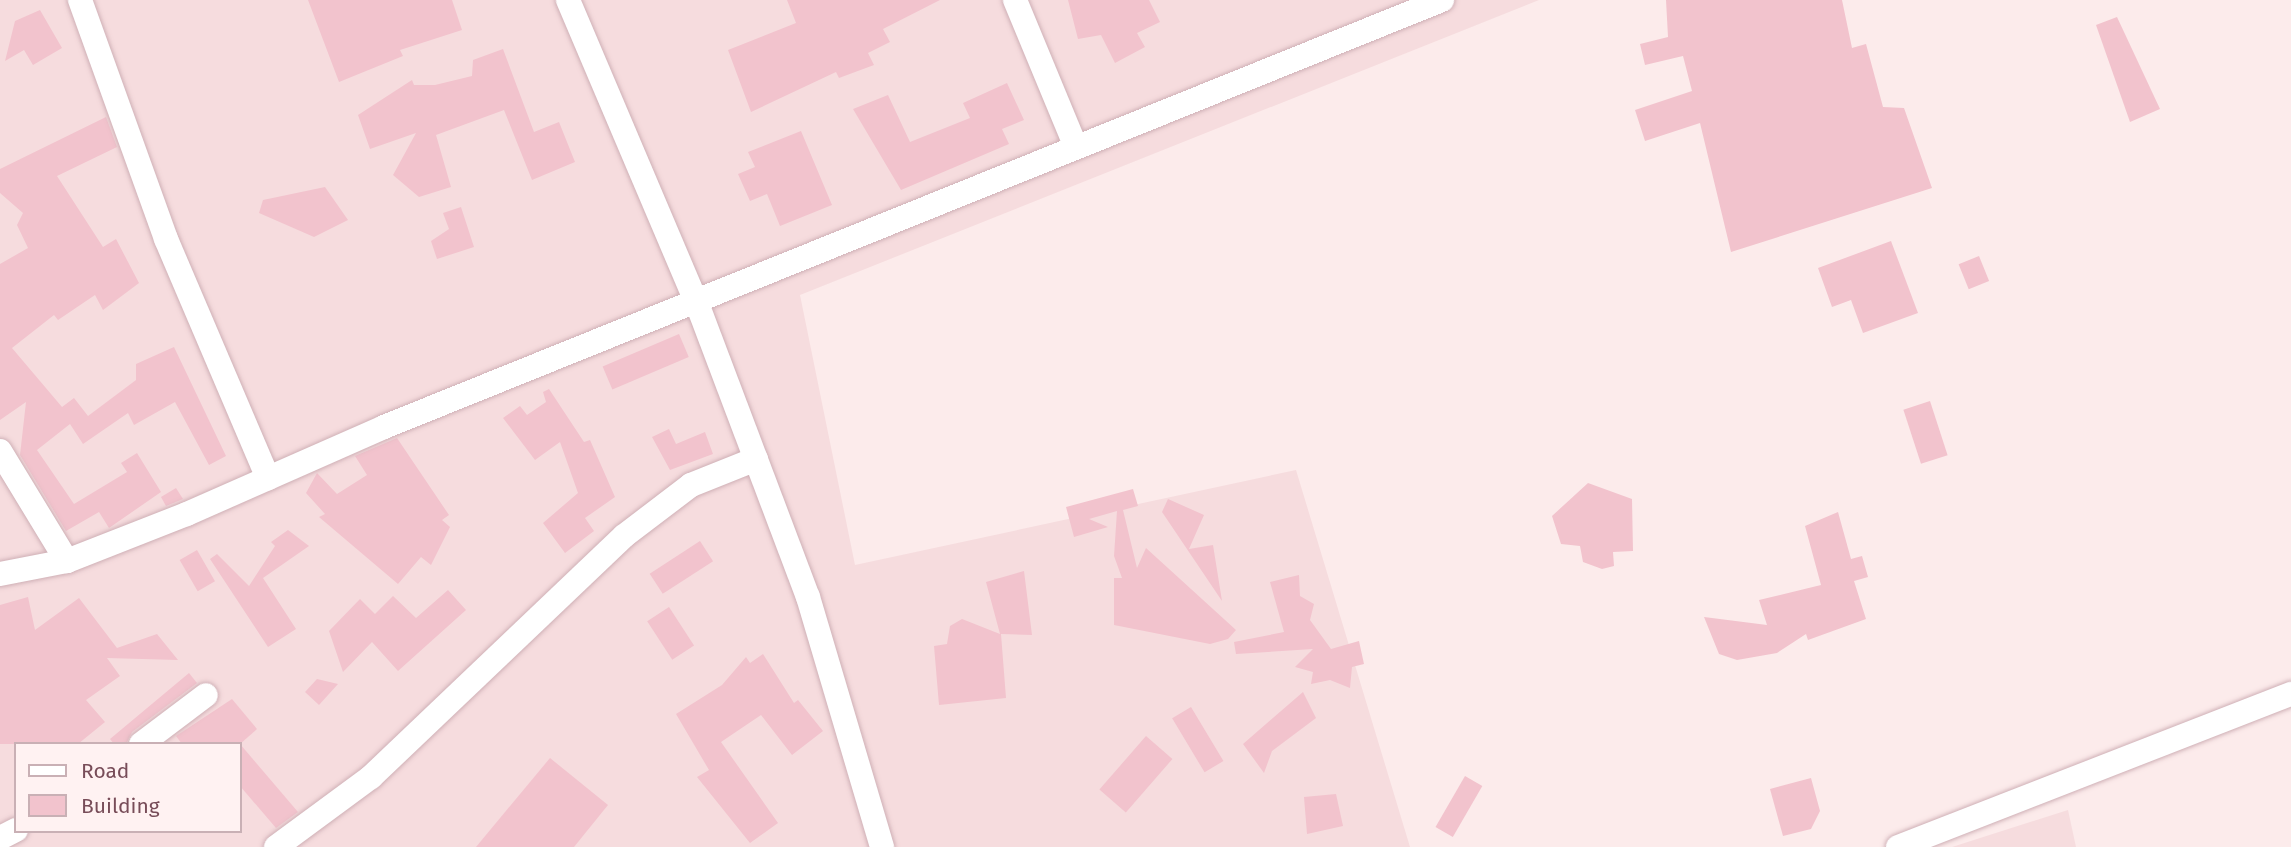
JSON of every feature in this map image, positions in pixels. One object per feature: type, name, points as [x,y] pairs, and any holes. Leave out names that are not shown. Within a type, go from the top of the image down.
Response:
[{"type":"street","points":[[80,0],[171,251],[268,478]]},
{"type":"street","points":[[568,0],[698,306],[808,597],[882,847]]},
{"type":"street","points":[[1015,0],[1076,146]]},
{"type":"street","points":[[0,574],[67,561],[698,306],[1401,8],[1442,0]]},
{"type":"street","points":[[0,451],[67,561]]},
{"type":"street","points":[[276,847],[371,777],[624,536],[691,485],[755,459]]},
{"type":"street","points":[[1898,847],[1938,839],[2291,694]]},
{"type":"street","points":[[144,742],[206,695]]},
{"type":"shaded area","points":[[0,0],[1539,0],[800,295],[855,565],[1296,470],[1410,847],[0,847]]},
{"type":"shaded area","points":[[2068,810],[2076,847],[1952,847]]},
{"type":"building","points":[[308,0],[452,0],[462,30],[400,50],[403,56],[339,82]]},
{"type":"building","points":[[787,0],[940,0],[883,29],[890,42],[868,53],[874,65],[839,78],[836,72],[751,112],[728,50],[796,23]]},
{"type":"building","points":[[1068,0],[1149,0],[1160,22],[1137,33],[1145,47],[1115,63],[1101,35],[1078,39]]},
{"type":"building","points":[[1666,0],[1842,0],[1852,48],[1866,44],[1883,107],[1904,108],[1932,188],[1731,252],[1700,123],[1645,141],[1635,110],[1692,91],[1683,56],[1645,65],[1640,44],[1668,37]]},
{"type":"building","points":[[40,10],[62,48],[33,65],[24,50],[5,61],[15,21]]},
{"type":"building","points":[[2117,17],[2160,109],[2130,122],[2096,25]]},
{"type":"building","points":[[503,49],[534,132],[559,122],[575,162],[532,180],[504,110],[436,135],[451,187],[419,197],[393,175],[416,133],[370,149],[358,115],[412,80],[414,85],[435,85],[472,76],[473,60]]},
{"type":"building","points":[[1007,83],[1024,120],[1002,129],[1009,144],[901,190],[853,109],[888,95],[910,142],[970,118],[963,103]]},
{"type":"building","points":[[106,117],[117,147],[57,176],[103,247],[116,239],[139,283],[103,310],[95,295],[58,320],[54,315],[12,348],[62,407],[74,398],[88,416],[136,380],[136,364],[174,347],[226,456],[209,465],[175,402],[134,425],[128,413],[83,444],[70,424],[37,450],[74,504],[127,472],[121,463],[137,453],[161,492],[109,528],[99,512],[66,531],[20,455],[26,402],[0,420],[0,264],[28,248],[17,225],[23,213],[0,193],[0,169]]},
{"type":"building","points":[[801,131],[832,205],[780,226],[767,194],[750,201],[738,174],[755,167],[748,152]]},
{"type":"building","points":[[325,187],[348,220],[314,237],[259,213],[263,200]]},
{"type":"building","points":[[461,207],[474,247],[437,259],[431,241],[449,229],[443,213]]},
{"type":"building","points":[[1891,241],[1918,313],[1863,333],[1851,300],[1832,307],[1818,268]]},
{"type":"building","points":[[1979,256],[1989,281],[1969,289],[1959,264]]},
{"type":"building","points":[[679,334],[689,357],[612,389],[603,366]]},
{"type":"building","points":[[549,389],[584,442],[590,440],[615,497],[585,518],[594,531],[565,553],[543,523],[578,493],[560,442],[535,460],[503,418],[520,406],[527,415],[546,402],[543,392]]},
{"type":"building","points":[[1930,401],[1948,455],[1921,464],[1903,410]]},
{"type":"building","points":[[669,429],[676,444],[705,432],[713,454],[670,470],[652,437]]},
{"type":"building","points":[[397,438],[449,515],[442,520],[450,527],[431,565],[421,557],[398,584],[319,517],[325,514],[306,493],[317,473],[337,494],[367,475],[355,456]]},
{"type":"building","points":[[1588,483],[1632,499],[1633,551],[1613,552],[1614,566],[1602,569],[1583,562],[1580,546],[1561,544],[1552,516]]},
{"type":"building","points":[[176,488],[183,499],[166,506],[161,497]]},
{"type":"building","points":[[1133,489],[1138,506],[1123,510],[1137,568],[1146,548],[1236,630],[1228,639],[1210,644],[1114,625],[1114,578],[1122,578],[1114,556],[1117,511],[1089,519],[1108,527],[1074,537],[1066,507]]},
{"type":"building","points":[[1168,499],[1204,515],[1189,549],[1213,545],[1222,601],[1162,512]]},
{"type":"building","points":[[1838,512],[1851,559],[1862,556],[1868,577],[1854,581],[1866,619],[1808,640],[1806,634],[1777,653],[1737,660],[1719,654],[1704,617],[1767,625],[1759,600],[1821,585],[1805,526]]},
{"type":"building","points":[[288,530],[309,546],[263,578],[296,629],[268,647],[210,559],[217,554],[249,586],[275,546],[271,542]]},
{"type":"building","points":[[700,541],[713,561],[663,594],[650,574]]},
{"type":"building","points":[[197,550],[215,581],[198,591],[180,560]]},
{"type":"building","points":[[1024,571],[1032,635],[1001,634],[1006,698],[939,705],[934,646],[947,644],[950,626],[962,619],[1000,634],[986,582]]},
{"type":"building","points":[[1299,575],[1300,596],[1314,604],[1310,620],[1331,649],[1359,641],[1364,664],[1352,667],[1350,688],[1330,680],[1311,684],[1313,672],[1295,667],[1313,649],[1236,654],[1234,642],[1284,632],[1270,582]]},
{"type":"building","points":[[448,590],[466,610],[398,671],[372,642],[343,672],[329,631],[360,599],[375,614],[393,596],[416,618]]},
{"type":"building","points":[[28,597],[35,630],[79,598],[117,648],[157,634],[178,660],[107,658],[120,676],[86,700],[105,722],[80,742],[0,744],[0,605]]},
{"type":"building","points":[[669,607],[694,646],[672,660],[647,621]]},
{"type":"building","points":[[763,654],[794,703],[798,700],[823,731],[792,755],[761,715],[721,742],[778,823],[750,843],[697,777],[709,770],[676,714],[722,685],[746,657],[750,663]]},
{"type":"building","points":[[189,673],[197,683],[132,732],[127,742],[112,742],[110,739]]},
{"type":"building","points":[[317,679],[338,684],[319,705],[305,692]]},
{"type":"building","points":[[1303,692],[1316,718],[1272,751],[1264,773],[1243,744]]},
{"type":"building","points":[[232,699],[257,729],[242,742],[180,742],[176,736]]},
{"type":"building","points":[[1191,707],[1223,761],[1205,772],[1172,718]]},
{"type":"building","points":[[1146,736],[1172,759],[1126,813],[1099,790]]},
{"type":"building","points":[[242,746],[298,812],[276,828],[242,788]]},
{"type":"building","points":[[550,758],[608,805],[574,847],[476,847]]},
{"type":"building","points":[[1465,776],[1482,786],[1453,837],[1436,827]]},
{"type":"building","points":[[1811,778],[1820,811],[1811,829],[1783,836],[1770,789]]},
{"type":"building","points":[[1336,794],[1343,826],[1307,834],[1304,797]]}]
